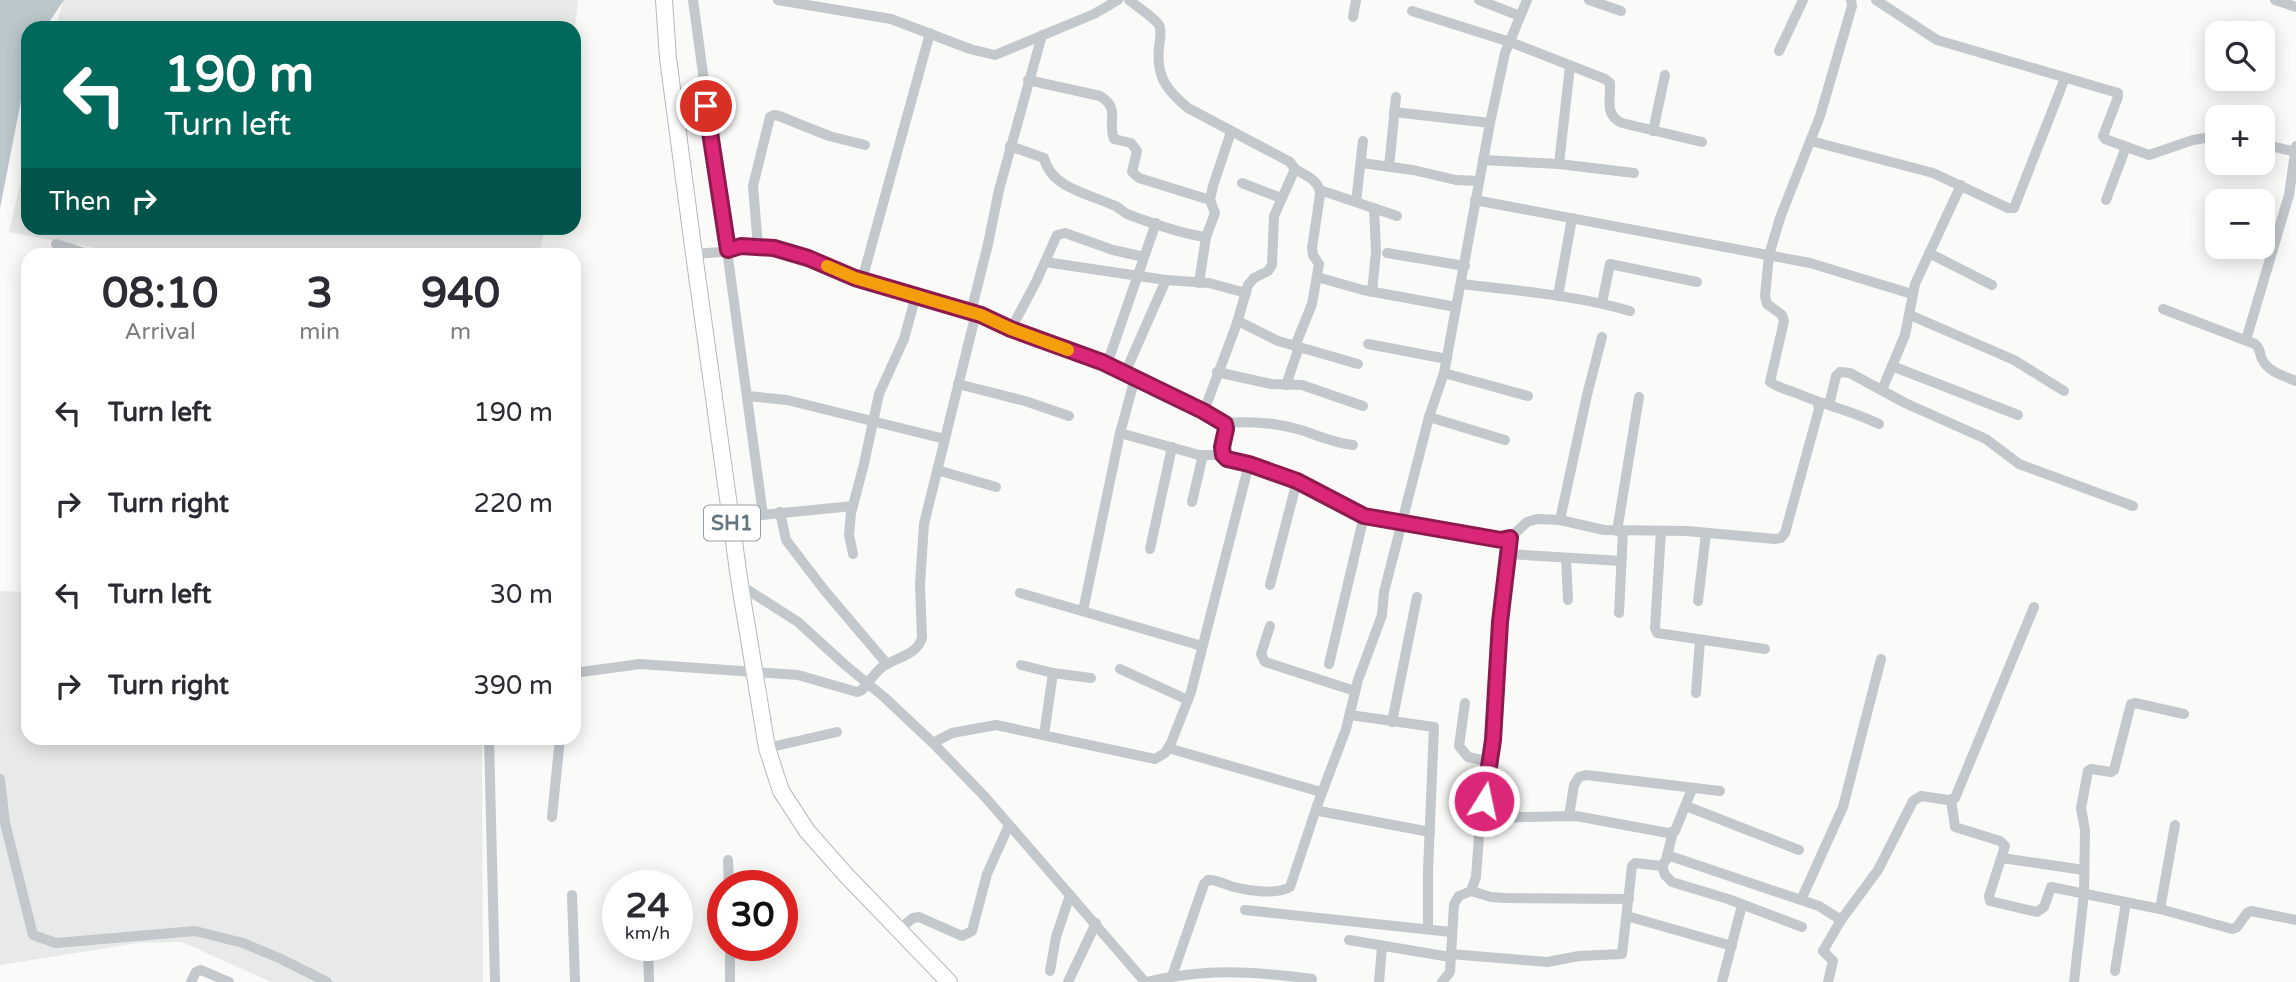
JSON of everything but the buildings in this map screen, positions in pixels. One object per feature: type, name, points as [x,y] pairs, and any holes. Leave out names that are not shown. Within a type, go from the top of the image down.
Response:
[{"type":"main road","name":"SH1","points":[[664,0],[668,58],[694,254],[740,585],[767,748],[781,791],[807,831],[949,982]]},
{"type":"street","points":[[692,0],[763,515]]},
{"type":"street","points":[[778,0],[891,19],[970,49],[995,55],[1094,14],[1118,0]]},
{"type":"street","points":[[852,13],[854,0]]},
{"type":"street","points":[[1129,0],[1158,24],[1161,33],[1157,65],[1160,75],[1175,97],[1188,108],[1290,162],[1295,169],[1317,183],[1320,190],[1312,248],[1319,264],[1317,277],[1312,304],[1286,385]]},
{"type":"street","points":[[1353,17],[1356,0]]},
{"type":"street","points":[[1479,0],[1520,16]]},
{"type":"street","points":[[1172,976],[1204,884],[1208,880],[1249,890],[1275,891],[1290,887],[1382,615],[1384,592],[1429,417],[1444,373],[1490,123],[1510,42],[1527,0]]},
{"type":"street","points":[[1779,51],[1803,0]]},
{"type":"street","points":[[1851,0],[1852,6],[1811,141],[1780,218],[1769,256],[1765,296],[1767,304],[1782,315],[1784,321],[1770,383],[1824,404],[1856,412],[1879,424]]},
{"type":"street","points":[[2275,0],[2296,7]]},
{"type":"street","points":[[1594,1],[1621,11]]},
{"type":"street","points":[[1881,2],[1937,40],[2118,93],[2119,97],[2103,137],[2126,147],[2149,155],[2205,138]]},
{"type":"street","points":[[1412,11],[1510,42],[1605,79],[1610,83],[1609,109],[1614,119],[1702,142]]},
{"type":"street","points":[[862,280],[930,33]]},
{"type":"street","points":[[581,672],[632,664],[798,675],[857,692],[887,664],[921,643],[920,584],[924,524],[1010,146],[1042,35]]},
{"type":"street","points":[[1559,164],[1570,66]]},
{"type":"street","points":[[1653,131],[1665,75]]},
{"type":"street","points":[[1811,141],[1925,171],[2008,208],[2016,206],[2065,78]]},
{"type":"street","points":[[1028,80],[1100,96],[1108,101],[1113,110],[1114,139],[1131,143],[1137,151],[1132,172],[1139,178],[1210,200]]},
{"type":"street","points":[[1389,167],[1396,97]]},
{"type":"street","points":[[1394,111],[1490,123]]},
{"type":"street","points":[[758,247],[753,186],[770,117],[779,116],[829,136],[865,145]]},
{"type":"street","points":[[1199,282],[1206,237],[1214,214],[1210,200],[1218,166],[1231,132]]},
{"type":"street","points":[[1356,202],[1363,141]]},
{"type":"street","points":[[1010,146],[1044,158],[1046,168],[1078,192],[1112,204],[1123,212],[1206,237]]},
{"type":"street","points":[[2246,340],[2289,195],[2296,150],[2275,146]]},
{"type":"street","points":[[2106,200],[2126,147]]},
{"type":"street","points":[[1483,160],[1559,164],[1634,173]]},
{"type":"street","points":[[1362,163],[1456,180],[1479,181]]},
{"type":"street","points":[[1203,411],[1246,293],[1254,278],[1262,275],[1272,265],[1274,216],[1295,169]]},
{"type":"street","points":[[1242,183],[1281,198]]},
{"type":"street","points":[[1882,390],[1910,315],[1912,294],[1961,185]]},
{"type":"street","points":[[1320,190],[1397,216]]},
{"type":"street","points":[[1475,200],[1810,263],[1912,294]]},
{"type":"street","points":[[1371,292],[1376,252],[1374,208]]},
{"type":"street","points":[[1558,296],[1572,218]]},
{"type":"street","points":[[1107,364],[1156,223]]},
{"type":"street","points":[[1011,329],[1060,233],[1144,257]]},
{"type":"street","points":[[56,244],[69,248]]},
{"type":"street","points":[[694,254],[741,246],[774,248],[808,258],[862,280],[973,312],[1011,329],[1107,364],[1225,424],[1257,421],[1298,429],[1331,442],[1353,445]]},
{"type":"street","points":[[1387,253],[1465,266]]},
{"type":"street","points":[[1929,253],[1992,285]]},
{"type":"street","points":[[1045,262],[1166,280],[1199,282],[1246,293]]},
{"type":"street","points":[[1602,303],[1610,264],[1697,282]]},
{"type":"street","points":[[1317,277],[1371,292],[1456,307]]},
{"type":"street","points":[[1083,611],[1130,375],[1166,280]]},
{"type":"street","points":[[1462,284],[1602,303],[1629,311]]},
{"type":"street","points":[[853,554],[849,535],[853,506],[873,420],[883,382],[904,339],[916,295]]},
{"type":"street","points":[[2163,309],[2246,340],[2260,348],[2263,362],[2269,368],[2296,381]]},
{"type":"street","points":[[1910,315],[2014,359],[2064,391]]},
{"type":"street","points":[[1238,321],[1278,341],[1358,364]]},
{"type":"street","points":[[1560,520],[1602,337]]},
{"type":"street","points":[[1368,344],[1447,359]]},
{"type":"street","points":[[1892,366],[2018,415]]},
{"type":"street","points":[[1217,372],[1271,384],[1303,386],[1363,405]]},
{"type":"street","points":[[1225,424],[1222,447],[1223,455],[1227,459],[1297,481],[1364,516],[1501,540],[1510,538],[1527,522],[1537,519],[1560,520],[1604,530],[1781,538],[1785,533],[1819,409],[1840,372],[1850,373],[1986,439],[2019,464],[2133,506]]},
{"type":"street","points":[[1444,373],[1528,396]]},
{"type":"street","points":[[958,384],[1025,401],[1069,416]]},
{"type":"street","points":[[748,396],[787,400],[945,439]]},
{"type":"street","points":[[1619,614],[1620,531],[1639,397]]},
{"type":"street","points":[[1429,417],[1505,440]]},
{"type":"street","points":[[1120,433],[1203,456],[1223,455]]},
{"type":"street","points":[[1150,550],[1172,447]]},
{"type":"street","points":[[1192,502],[1203,456]]},
{"type":"street","points":[[933,743],[953,733],[986,725],[1005,726],[1155,759],[1165,753],[1188,700],[1249,464]]},
{"type":"street","points":[[937,470],[996,487]]},
{"type":"street","points":[[1270,584],[1297,481]]},
{"type":"street","points":[[731,518],[853,506]]},
{"type":"street","points":[[780,512],[786,540],[887,664]]},
{"type":"street","points":[[1329,664],[1364,516]]},
{"type":"street","points":[[1661,531],[1655,628],[1661,635],[1765,649]]},
{"type":"street","points":[[1698,601],[1706,533]]},
{"type":"street","points":[[1442,982],[1450,972],[1451,932],[1456,899],[1471,891],[1476,877],[1480,818],[1491,762],[1497,660],[1510,538]]},
{"type":"street","points":[[1508,554],[1621,561]]},
{"type":"street","points":[[1566,558],[1567,600]]},
{"type":"street","points":[[740,585],[798,622],[933,743],[1096,923],[1145,982],[1202,972],[1261,972],[1312,979]]},
{"type":"street","points":[[1020,593],[1202,646]]},
{"type":"street","points":[[1392,722],[1417,597]]},
{"type":"street","points":[[1828,982],[1833,961],[1823,951],[1841,920],[1878,870],[1915,798],[1955,798],[2034,607]]},
{"type":"street","points":[[1270,626],[1261,654],[1265,662],[1355,691]]},
{"type":"street","points":[[1696,693],[1700,640]]},
{"type":"street","points":[[1801,900],[1843,807],[1881,659]]},
{"type":"street","points":[[1021,665],[1091,678]]},
{"type":"street","points":[[1120,669],[1188,700]]},
{"type":"street","points":[[1044,735],[1053,673]]},
{"type":"street","points":[[1465,703],[1458,746],[1468,757],[1491,762]]},
{"type":"street","points":[[2074,982],[2084,894],[2085,830],[2080,811],[2088,771],[2114,770],[2131,704],[2183,714]]},
{"type":"street","points":[[1350,715],[1432,726],[1436,729],[1428,929]]},
{"type":"street","points":[[767,748],[837,732]]},
{"type":"street","points":[[489,745],[495,982]]},
{"type":"street","points":[[552,817],[559,745]]},
{"type":"street","points":[[1168,748],[1321,792]]},
{"type":"street","points":[[1570,816],[1574,785],[1579,777],[1586,775],[1720,791]]},
{"type":"street","points":[[0,779],[5,823],[33,935],[56,943],[195,931],[243,943],[327,982]]},
{"type":"street","points":[[1692,789],[1662,866],[1665,876],[1672,882],[1802,926]]},
{"type":"street","points":[[1951,800],[1955,827],[2000,841],[2005,846],[1990,901],[2037,912],[2044,907],[2051,887],[2160,909],[2232,929],[2237,928],[2251,911],[2296,920]]},
{"type":"street","points":[[1317,806],[1319,811],[1430,832]]},
{"type":"street","points":[[1686,806],[1799,850]]},
{"type":"street","points":[[1480,818],[1570,816],[1673,832]]},
{"type":"street","points":[[898,930],[913,918],[919,917],[962,936],[969,935],[987,874],[1009,825]]},
{"type":"street","points":[[2160,909],[2175,825]]},
{"type":"street","points":[[1668,855],[1819,906],[1841,920]]},
{"type":"street","points":[[2002,858],[2084,870]]},
{"type":"street","points":[[728,860],[728,870]]},
{"type":"street","points":[[1349,940],[1450,955],[1547,962],[1586,955],[1616,956],[1623,951],[1632,866],[1635,863],[1662,866]]},
{"type":"street","points":[[1471,891],[1505,898],[1629,899]]},
{"type":"street","points":[[572,895],[575,982]]},
{"type":"street","points":[[1050,971],[1056,937],[1070,895]]},
{"type":"street","points":[[2115,971],[2126,902]]},
{"type":"street","points":[[1722,982],[1742,905]]},
{"type":"street","points":[[1245,910],[1451,932]]},
{"type":"street","points":[[1627,916],[1732,946]]},
{"type":"street","points":[[1068,982],[1096,923]]},
{"type":"street","points":[[1379,982],[1382,947]]},
{"type":"street","points":[[648,961],[649,982]]},
{"type":"street","points":[[730,961],[730,982]]},
{"type":"street","points":[[191,982],[196,972],[201,970],[229,982]]},
{"type":"shaded area","points":[[0,0],[64,0],[50,21],[21,21],[21,101],[0,208]]},
{"type":"shaded area","points":[[63,0],[578,0],[576,21],[58,21]]},
{"type":"shaded area","points":[[21,180],[21,234],[9,232]]},
{"type":"shaded area","points":[[25,235],[543,235],[541,248],[95,248]]},
{"type":"shaded area","points":[[0,591],[21,592],[21,745],[482,745],[483,982],[271,982],[182,942],[139,943],[0,965]]},
{"type":"slow traffic","points":[[827,266],[855,278],[981,315],[1068,350]]},
{"type":"route","points":[[706,106],[728,250],[741,246],[774,248],[808,258],[855,278],[981,315],[1046,343],[1102,362],[1219,419],[1226,429],[1222,447],[1223,455],[1227,459],[1297,481],[1364,516],[1501,540],[1510,538],[1494,694],[1496,712],[1484,801]]}]
